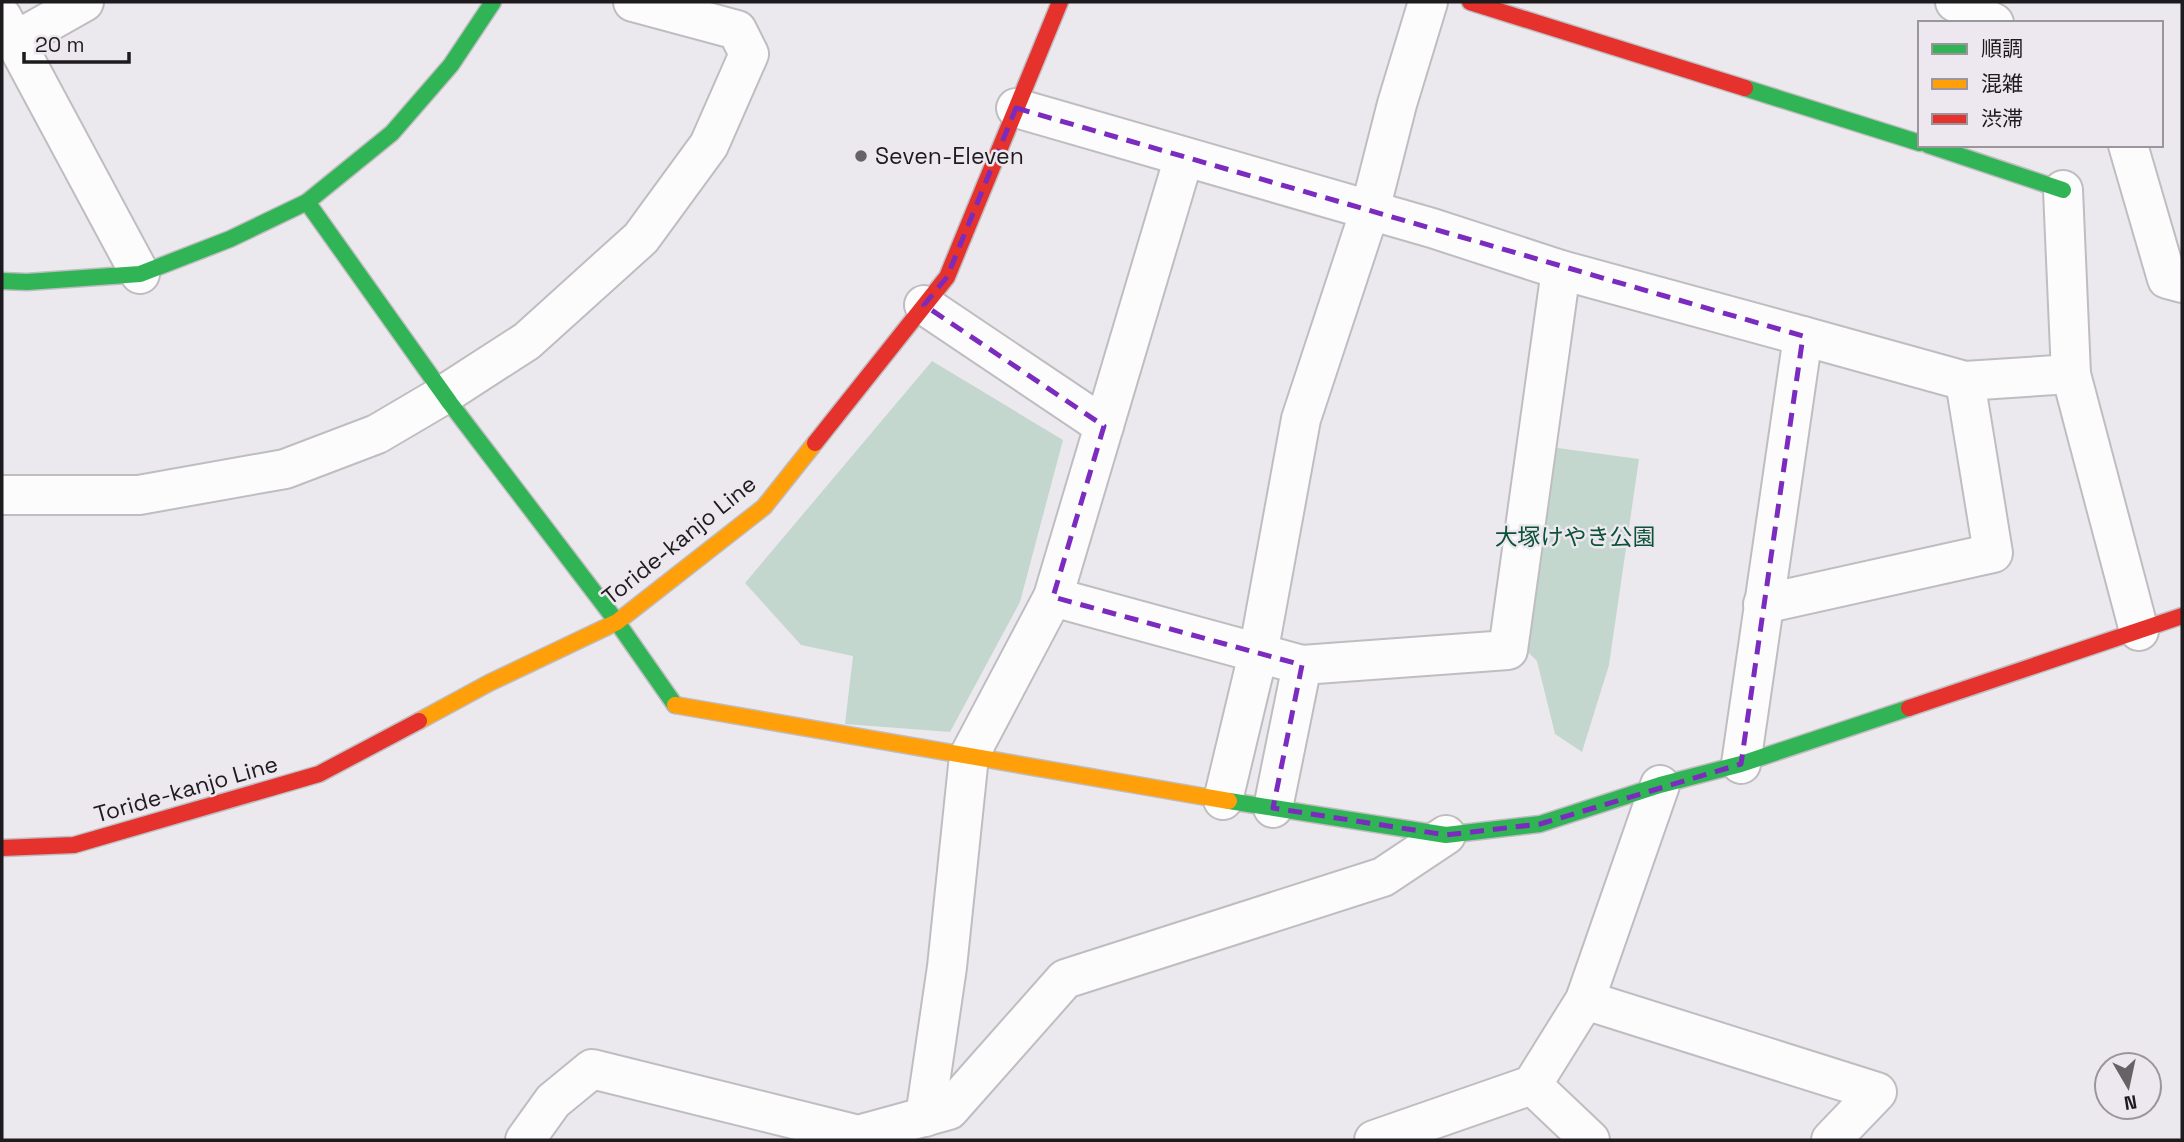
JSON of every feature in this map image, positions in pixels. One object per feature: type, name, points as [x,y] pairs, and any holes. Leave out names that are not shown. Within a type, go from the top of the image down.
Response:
[{"type":"street","points":[[84,2],[8,29],[140,274]]},
{"type":"street","points":[[2,281],[27,282],[140,274],[230,239],[307,202],[392,133],[451,65],[493,2]]},
{"type":"street","points":[[2,495],[139,495],[285,470],[377,434],[527,341],[641,238],[709,145],[748,54],[737,30],[633,2]]},
{"type":"street","name":"Toride-kanjo Line","points":[[2,848],[74,845],[319,774],[489,683],[617,622],[764,507],[947,277],[1060,2]]},
{"type":"street","points":[[1223,800],[1258,654],[1301,419],[1370,210],[1397,104],[1428,2]]},
{"type":"street","points":[[1473,2],[1918,142]]},
{"type":"street","points":[[1955,2],[1990,21]]},
{"type":"street","points":[[1016,108],[1370,210],[1561,270],[1965,381],[2071,374]]},
{"type":"street","points":[[1934,147],[2063,190],[2071,374],[2139,631]]},
{"type":"street","points":[[2129,147],[2167,279],[2182,283]]},
{"type":"street","points":[[925,1117],[947,967],[969,755],[1053,597],[1184,157]]},
{"type":"street","points":[[307,202],[450,403],[617,622],[675,706],[1223,800],[1446,835],[1540,824],[1660,785],[1741,764],[2182,616]]},
{"type":"street","points":[[1053,597],[1303,665],[1508,650],[1561,270]]},
{"type":"street","points":[[924,306],[1104,426]]},
{"type":"street","points":[[1741,764],[1803,336]]},
{"type":"street","points":[[1763,604],[1993,553],[1965,381]]},
{"type":"street","points":[[1273,807],[1303,665]]},
{"type":"street","points":[[1374,1140],[1532,1085],[1585,1000],[1660,785]]},
{"type":"street","points":[[525,1140],[553,1101],[592,1069],[858,1138],[949,1110],[1065,979],[1383,877],[1446,835]]},
{"type":"street","points":[[1585,1000],[1877,1092],[1831,1140]]},
{"type":"street","points":[[1532,1085],[1590,1140]]},
{"type":"highlighted area","points":[[1016,108],[1803,336],[1741,764],[1540,824],[1446,835],[1273,808],[1302,665],[1053,597],[1104,426],[924,305],[947,277]]},
{"type":"green space","points":[[932,361],[1063,440],[1020,602],[950,732],[845,724],[853,656],[801,645],[745,583]]},
{"type":"green space","name":"大塚けやき公園","points":[[1536,445],[1639,459],[1609,665],[1582,752],[1555,734],[1537,661],[1509,633]]},
{"type":"traffic: fast","points":[[2,281],[27,282],[140,274],[230,239],[307,202],[392,133],[451,65],[493,2]]},
{"type":"traffic: fast","points":[[1745,88],[1918,142]]},
{"type":"traffic: fast","points":[[1934,147],[2063,190]]},
{"type":"traffic: fast","points":[[307,202],[450,403],[617,622],[675,705]]},
{"type":"traffic: fast","points":[[1229,801],[1446,835],[1540,824],[1660,785],[1741,764],[1909,708]]},
{"type":"traffic: slow","points":[[419,721],[489,683],[617,622],[764,507],[815,443]]},
{"type":"traffic: slow","points":[[675,705],[1229,801]]},
{"type":"traffic: jam","points":[[815,443],[947,277],[1060,2]]},
{"type":"traffic: jam","points":[[1470,2],[1745,88]]},
{"type":"traffic: jam","points":[[1909,708],[2182,616]]},
{"type":"traffic: jam","points":[[2,848],[74,845],[319,774],[419,721]]},
{"type":"place","name":"Seven-Eleven","points":[[861,156]]}]
